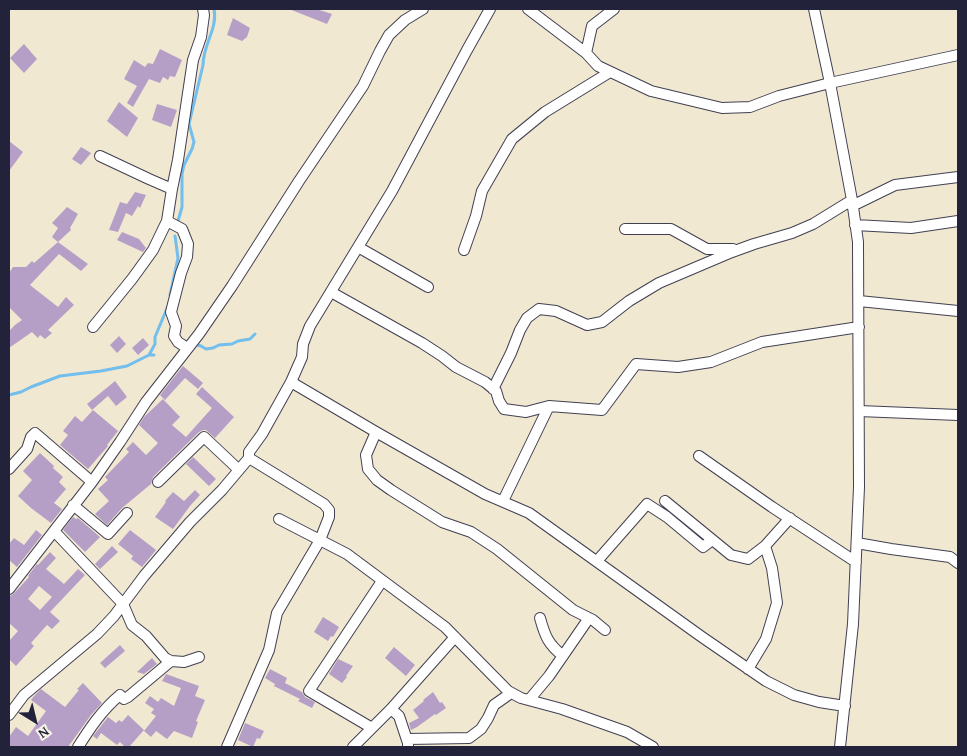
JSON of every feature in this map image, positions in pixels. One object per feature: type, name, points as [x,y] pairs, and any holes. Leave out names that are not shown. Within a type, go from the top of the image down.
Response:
[{"type":"street","points":[[93,327],[153,250],[167,221],[193,60],[201,37],[203,9]]},
{"type":"street","points":[[9,589],[92,482],[146,402],[199,334],[232,286],[363,86],[389,35],[405,20],[423,9]]},
{"type":"street","points":[[9,715],[24,695],[98,634],[190,522],[222,490],[249,458],[249,452],[262,434],[292,382],[302,357],[303,344],[310,326],[396,183],[490,9]]},
{"type":"street","points":[[528,9],[586,53],[598,66],[651,91],[722,108],[750,107],[779,96],[830,83],[958,56]]},
{"type":"street","points":[[586,53],[592,26],[614,9]]},
{"type":"street","points":[[814,9],[830,83],[858,242],[859,487],[853,624],[840,747]]},
{"type":"street","points":[[464,250],[476,216],[482,191],[512,139],[545,112],[610,72]]},
{"type":"street","points":[[100,156],[172,189]]},
{"type":"street","points":[[493,389],[520,330],[527,318],[539,309],[556,311],[588,325],[602,322],[629,301],[659,283],[740,249],[814,224],[852,203],[896,185],[958,177]]},
{"type":"street","points":[[167,221],[182,229],[188,244],[187,257],[181,273],[172,312],[176,326],[174,336],[178,342],[187,348]]},
{"type":"street","points":[[855,225],[911,228],[958,221]]},
{"type":"street","points":[[624,229],[672,229],[707,249],[740,249]]},
{"type":"street","points":[[358,247],[428,287]]},
{"type":"street","points":[[331,292],[422,343],[456,367],[485,382],[496,391],[498,401],[504,409],[526,412],[549,406],[602,410],[636,364],[678,367],[711,362],[762,342],[859,327]]},
{"type":"street","points":[[859,301],[958,311]]},
{"type":"street","points":[[292,382],[485,494],[529,513],[702,638],[766,681],[794,695],[819,702],[845,706]]},
{"type":"street","points":[[502,501],[549,406]]},
{"type":"street","points":[[859,411],[958,415]]},
{"type":"street","points":[[376,432],[366,455],[368,469],[377,480],[442,522],[471,532],[497,549],[573,610],[589,618],[605,630]]},
{"type":"street","points":[[9,469],[27,449],[31,436],[35,433],[92,482]]},
{"type":"street","points":[[158,482],[204,437],[239,470]]},
{"type":"street","points":[[699,456],[856,562]]},
{"type":"street","points":[[227,747],[269,650],[277,614],[320,540],[329,517],[329,510],[324,504],[249,458]]},
{"type":"street","points":[[665,502],[731,555],[748,559],[765,546],[790,518]]},
{"type":"street","points":[[597,561],[647,504],[667,517],[703,547],[712,540]]},
{"type":"street","points":[[73,505],[108,534],[127,513]]},
{"type":"street","points":[[279,519],[346,554],[445,627],[511,693],[521,698],[562,709],[627,732],[653,747]]},
{"type":"street","points":[[54,532],[123,604],[132,625],[146,636],[165,658],[184,662],[199,657]]},
{"type":"street","points":[[857,543],[956,557]]},
{"type":"street","points":[[748,669],[766,639],[777,603],[772,568],[765,546]]},
{"type":"street","points":[[372,728],[309,691],[382,581]]},
{"type":"street","points":[[540,618],[545,636],[563,656]]},
{"type":"street","points":[[529,700],[549,676],[589,618]]},
{"type":"street","points":[[353,747],[391,709],[455,637]]},
{"type":"street","points":[[78,747],[109,704],[120,695],[124,699],[128,697],[170,660]]},
{"type":"street","points":[[391,709],[399,716],[407,743],[469,738],[481,729],[494,705],[511,693]]},
{"type":"building","points":[[289,9],[316,9],[332,14],[327,24]]},
{"type":"building","points":[[233,18],[250,28],[247,37],[242,41],[227,35]]},
{"type":"building","points":[[24,44],[37,59],[24,73],[10,58]]},
{"type":"building","points":[[160,49],[182,60],[175,77],[170,76],[168,80],[163,77],[160,83],[149,79],[133,107],[127,103],[137,86],[124,79],[134,60],[145,67],[148,63],[153,64]]},
{"type":"building","points":[[119,102],[138,118],[127,137],[107,121]]},
{"type":"building","points":[[157,104],[177,110],[171,127],[152,120]]},
{"type":"building","points":[[9,141],[23,152],[9,171]]},
{"type":"building","points":[[81,147],[91,153],[81,165],[72,159]]},
{"type":"building","points":[[135,192],[146,195],[140,208],[138,206],[132,216],[126,213],[118,232],[109,230],[120,202],[127,204]]},
{"type":"building","points":[[67,207],[78,214],[70,228],[71,230],[58,242],[52,237],[58,228],[52,223]]},
{"type":"building","points":[[122,232],[139,239],[146,248],[143,252],[117,240]]},
{"type":"building","points":[[58,242],[88,264],[81,271],[59,254],[30,285],[58,307],[66,297],[74,305],[48,330],[52,333],[45,339],[40,335],[38,338],[32,332],[9,348],[9,331],[22,320],[9,307],[9,273],[13,267],[26,267],[32,261],[34,263]]},
{"type":"building","points":[[119,336],[126,344],[117,353],[110,345]]},
{"type":"building","points":[[143,338],[149,345],[138,355],[132,348]]},
{"type":"building","points":[[183,366],[203,383],[198,389],[185,378],[165,400],[160,395]]},
{"type":"building","points":[[115,381],[127,397],[116,406],[108,396],[92,410],[87,404]]},
{"type":"building","points":[[202,387],[234,417],[215,438],[206,430],[199,432],[153,477],[151,484],[122,508],[107,525],[95,514],[109,501],[98,489],[108,480],[105,477],[129,452],[126,449],[133,442],[146,455],[158,443],[139,425],[144,417],[163,399],[180,417],[172,425],[186,437],[212,408],[196,394]]},
{"type":"building","points":[[93,410],[118,431],[88,469],[60,445],[68,435],[63,431],[75,416],[82,422]]},
{"type":"building","points":[[40,453],[63,477],[59,482],[66,489],[54,503],[62,509],[51,523],[18,496],[32,480],[23,471]]},
{"type":"building","points":[[193,457],[216,479],[209,486],[186,464]]},
{"type":"building","points":[[195,490],[200,495],[173,529],[155,517],[173,492],[184,501]]},
{"type":"building","points":[[73,517],[78,518],[100,537],[85,552],[63,530]]},
{"type":"building","points":[[36,530],[42,535],[17,567],[9,560],[9,544],[14,538],[24,545]]},
{"type":"building","points":[[130,530],[156,550],[142,567],[131,559],[133,556],[118,544]]},
{"type":"building","points":[[112,546],[118,552],[100,569],[95,564]]},
{"type":"building","points":[[50,552],[56,558],[46,569],[64,584],[78,569],[85,575],[50,612],[60,621],[52,629],[47,625],[31,643],[34,646],[16,666],[9,659],[9,641],[18,631],[9,623],[9,596],[19,588]],"holes":[[[39,586],[52,597],[40,610],[28,599]]]},
{"type":"building","points":[[323,617],[339,627],[328,641],[314,632]]},
{"type":"building","points":[[120,645],[125,651],[105,668],[100,663]]},
{"type":"building","points":[[394,647],[415,665],[406,676],[385,658]]},
{"type":"building","points":[[152,658],[157,664],[144,674],[137,672]]},
{"type":"building","points":[[338,659],[353,666],[342,683],[329,674]]},
{"type":"building","points":[[270,669],[287,678],[285,683],[315,702],[312,708],[298,701],[300,699],[274,686],[275,684],[265,678]]},
{"type":"building","points":[[166,674],[199,686],[195,696],[205,700],[196,721],[198,722],[192,738],[174,731],[167,739],[156,731],[151,737],[144,731],[156,716],[151,713],[154,709],[145,703],[150,696],[158,702],[161,698],[174,706],[181,688],[162,681]]},
{"type":"building","points":[[83,683],[102,703],[68,747],[9,747],[9,737],[16,727],[28,736],[46,711],[31,700],[41,689],[65,707]]},
{"type":"building","points":[[433,692],[440,703],[442,702],[446,708],[411,730],[409,723],[419,718],[413,710]]},
{"type":"building","points":[[128,715],[144,730],[129,747],[125,747],[120,742],[117,745],[101,733],[97,739],[93,736],[108,717],[116,723],[119,720],[122,722]]},
{"type":"building","points":[[245,723],[264,731],[260,739],[257,738],[253,747],[238,740]]},
{"type":"waterway","points":[[178,221],[182,207],[182,174],[194,142],[189,124],[205,50],[214,23],[214,9]]},
{"type":"waterway","points":[[170,295],[178,258],[175,236]]},
{"type":"waterway","points":[[149,355],[155,344],[155,337],[168,306]]},
{"type":"waterway","points":[[194,344],[206,349],[213,348],[250,339],[255,334]]},
{"type":"waterway","points":[[9,395],[60,376],[127,366],[149,355],[154,355]]}]
